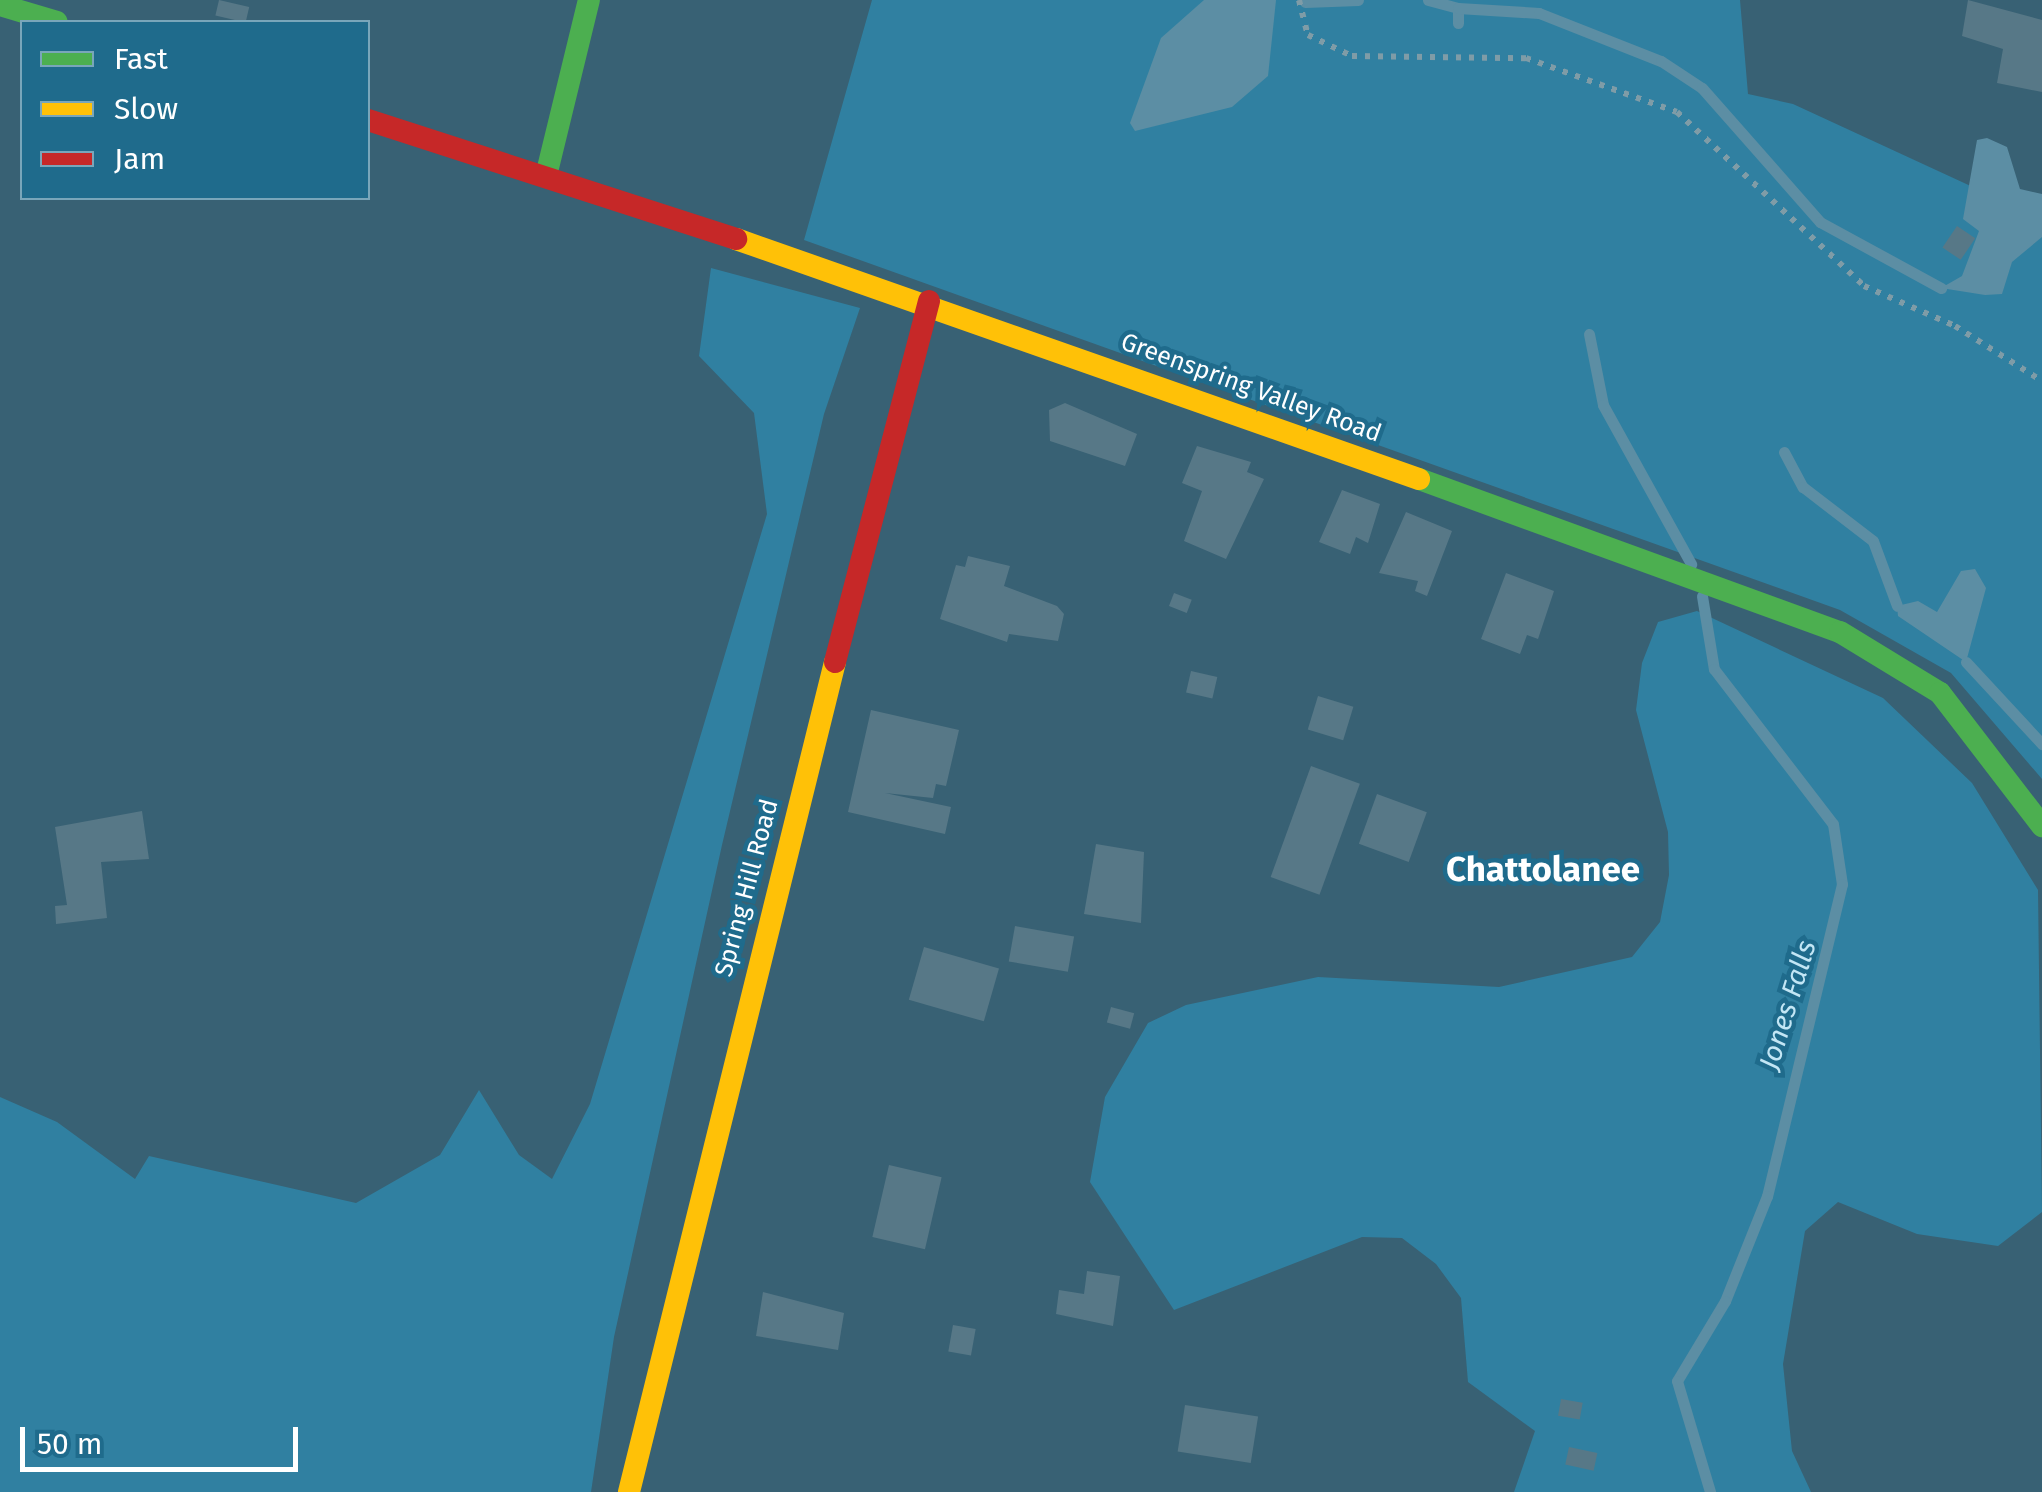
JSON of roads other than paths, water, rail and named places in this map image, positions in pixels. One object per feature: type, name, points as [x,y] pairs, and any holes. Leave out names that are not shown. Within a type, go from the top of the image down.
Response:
[{"type":"main road","points":[[546,176],[589,0]]},
{"type":"main road","points":[[0,5],[50,20]]},
{"type":"main road","name":"Greenspring Valley Road","points":[[370,121],[929,300],[1840,632],[1940,693],[2042,826]]},
{"type":"main road","name":"Spring Hill Road","points":[[628,1492],[716,1116],[929,300]]},
{"type":"waterway","points":[[1305,2],[1358,0]]},
{"type":"waterway","name":"Jones Falls","points":[[1428,0],[1458,8],[1458,23]]},
{"type":"waterway","points":[[1458,8],[1539,13],[1661,61],[1702,88],[1820,222],[1941,288]]},
{"type":"waterway","name":"Jones Falls","points":[[1589,334],[1603,405],[1691,564]]},
{"type":"waterway","points":[[1784,452],[1803,487],[1873,541],[1897,606]]},
{"type":"waterway","name":"Jones Falls","points":[[1702,596],[1714,669],[1833,824],[1842,884],[1767,1196],[1725,1301],[1677,1381],[1710,1492]]},
{"type":"waterway","points":[[1966,662],[2042,744]]},
{"type":"district","name":"Chattolanee","points":[[1543,869]]}]
